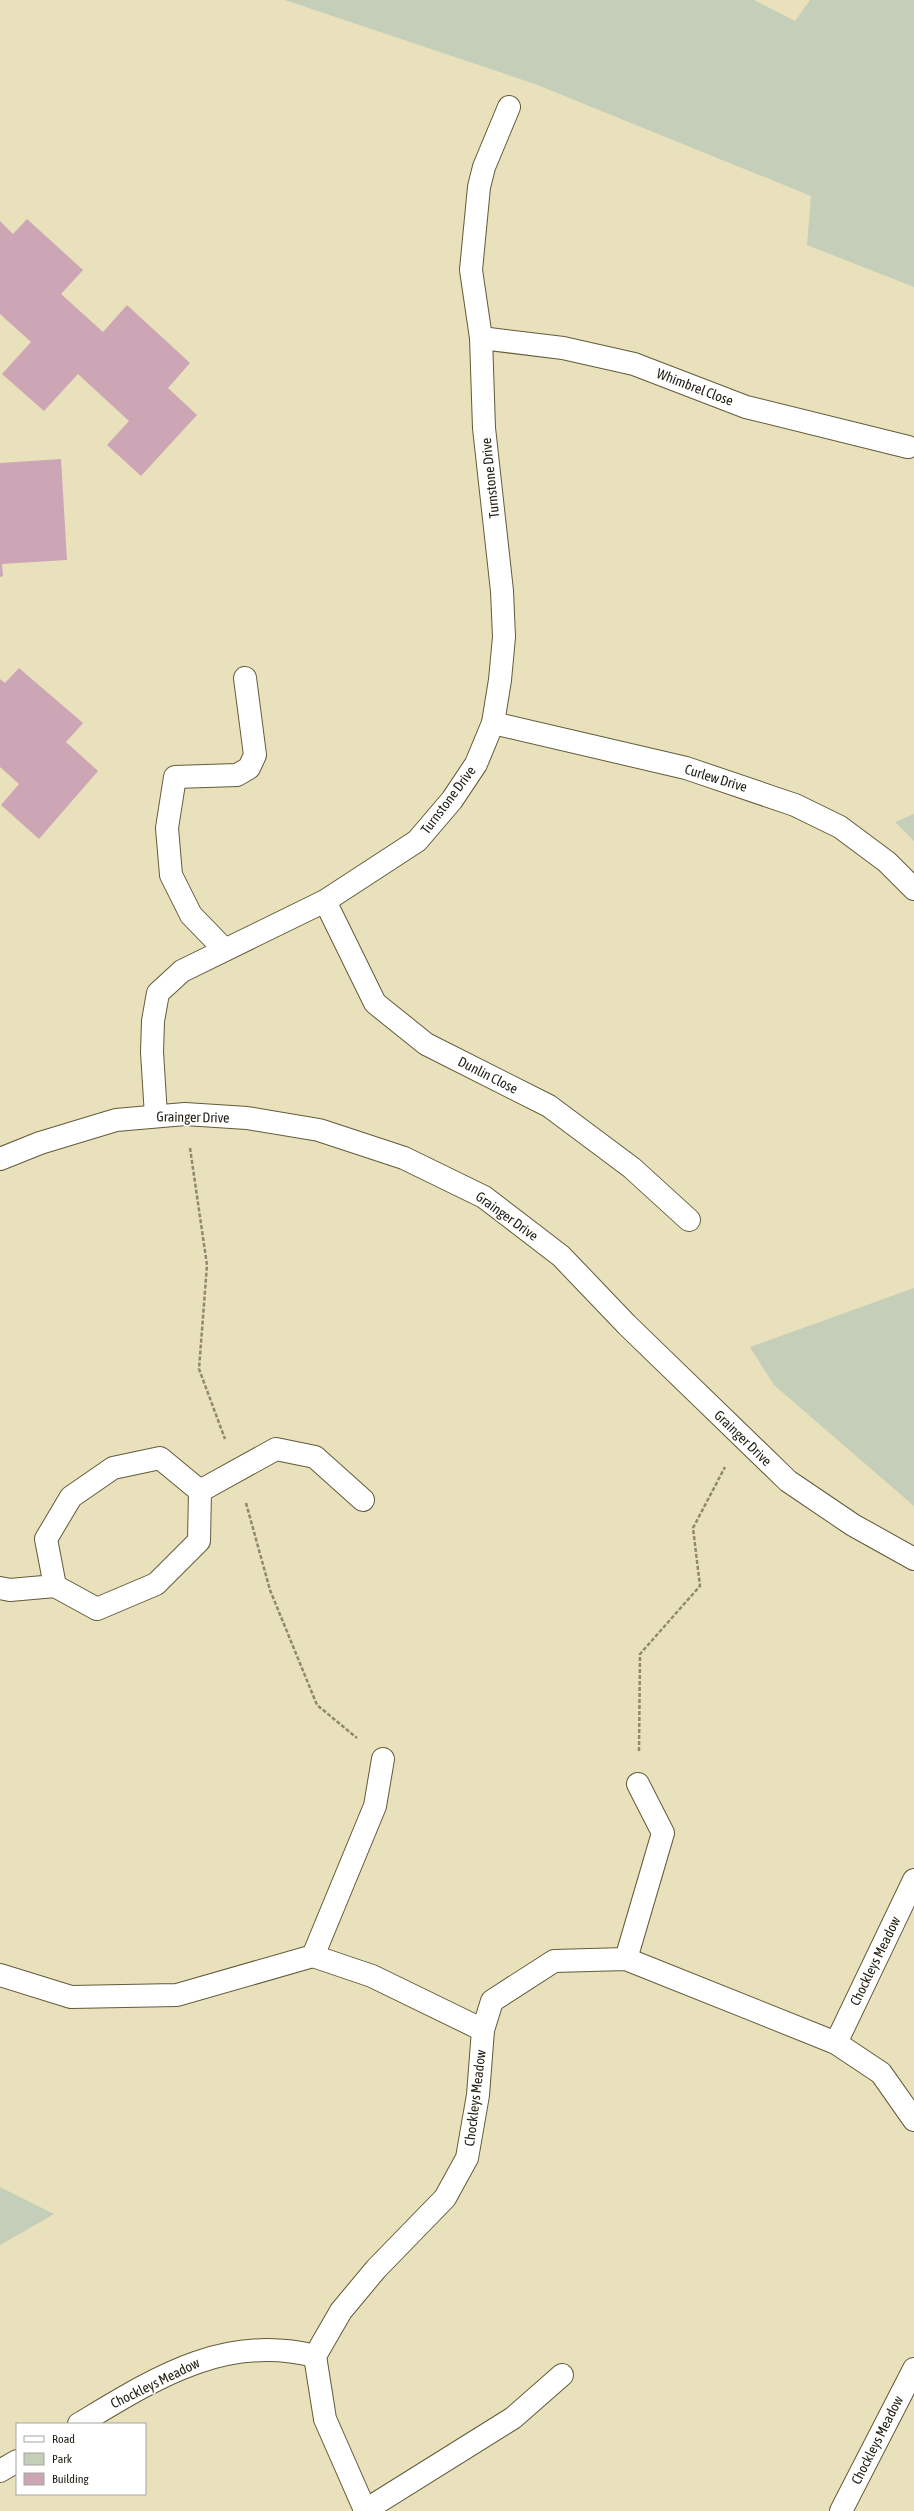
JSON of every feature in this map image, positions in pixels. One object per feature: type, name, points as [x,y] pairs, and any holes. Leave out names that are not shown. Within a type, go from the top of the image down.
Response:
[{"type":"street","name":"Turnstone Drive","points":[[156,1116],[152,1052],[153,1020],[158,993],[182,971],[224,949],[325,901],[417,841],[452,800],[476,764],[493,723],[500,680],[504,637],[502,591],[484,428],[481,338],[471,270],[479,187],[484,167],[509,107]]},
{"type":"street","name":"Whimbrel Close","points":[[481,338],[562,348],[634,364],[746,407],[908,447]]},
{"type":"street","points":[[224,949],[190,915],[171,875],[167,828],[175,778],[237,775],[249,768],[255,755],[245,678]]},
{"type":"street","name":"Curlew Drive","points":[[493,723],[686,768],[794,805],[840,827],[887,862],[914,889]]},
{"type":"street","name":"Dunlin Close","points":[[325,901],[375,1003],[426,1044],[550,1106],[632,1168],[689,1220]]},
{"type":"street","name":"Grainger Drive","points":[[0,1159],[40,1143],[116,1120],[185,1114],[247,1118],[319,1130],[404,1158],[484,1197],[561,1256],[627,1324],[788,1481],[853,1525],[914,1559]]},
{"type":"street","points":[[200,1491],[276,1449],[315,1457],[364,1500]]},
{"type":"street","points":[[55,1586],[46,1539],[71,1497],[114,1468],[160,1458],[200,1491]]},
{"type":"street","points":[[0,1588],[10,1590],[55,1586],[97,1609],[156,1584],[199,1541],[200,1491]]},
{"type":"street","points":[[313,1956],[375,1806],[383,1758]]},
{"type":"street","points":[[626,1959],[663,1833],[638,1784]]},
{"type":"street","name":"Chockleys Meadow","points":[[836,2043],[914,1880]]},
{"type":"street","points":[[0,1975],[71,1997],[178,1995],[313,1956],[372,1976],[482,2030]]},
{"type":"street","name":"Chockleys Meadow","points":[[81,2423],[122,2398],[198,2360],[242,2350],[294,2350],[315,2356],[341,2311],[376,2269],[445,2198],[467,2158],[478,2095],[482,2030],[492,2002],[554,1961],[626,1959],[836,2043],[881,2073],[914,2120]]},
{"type":"street","points":[[315,2356],[325,2419],[365,2511],[514,2418],[562,2375]]},
{"type":"street","name":"Chockleys Meadow","points":[[840,2511],[914,2369]]},
{"type":"street","points":[[0,2471],[16,2462]]},
{"type":"path","points":[[638,1784],[640,1654],[700,1586],[693,1528],[742,1436]]},
{"type":"green space","points":[[285,0],[754,0],[795,21],[810,0],[914,0],[914,287],[807,245],[811,196],[535,84]]},
{"type":"green space","points":[[914,814],[914,841],[895,822]]},
{"type":"green space","points":[[914,1288],[914,1506],[774,1385],[750,1347]]},
{"type":"green space","points":[[0,2187],[54,2214],[0,2245]]},
{"type":"building","points":[[27,219],[83,270],[61,294],[103,332],[127,305],[190,363],[168,388],[197,415],[141,476],[107,445],[129,421],[78,374],[44,411],[2,374],[31,342],[0,314],[0,221],[13,234]]},
{"type":"building","points":[[61,459],[67,560],[2,564],[3,576],[0,577],[0,463]]},
{"type":"building","points":[[19,668],[83,723],[66,742],[98,771],[39,839],[1,805],[19,784],[0,767],[0,679],[5,683]]}]
